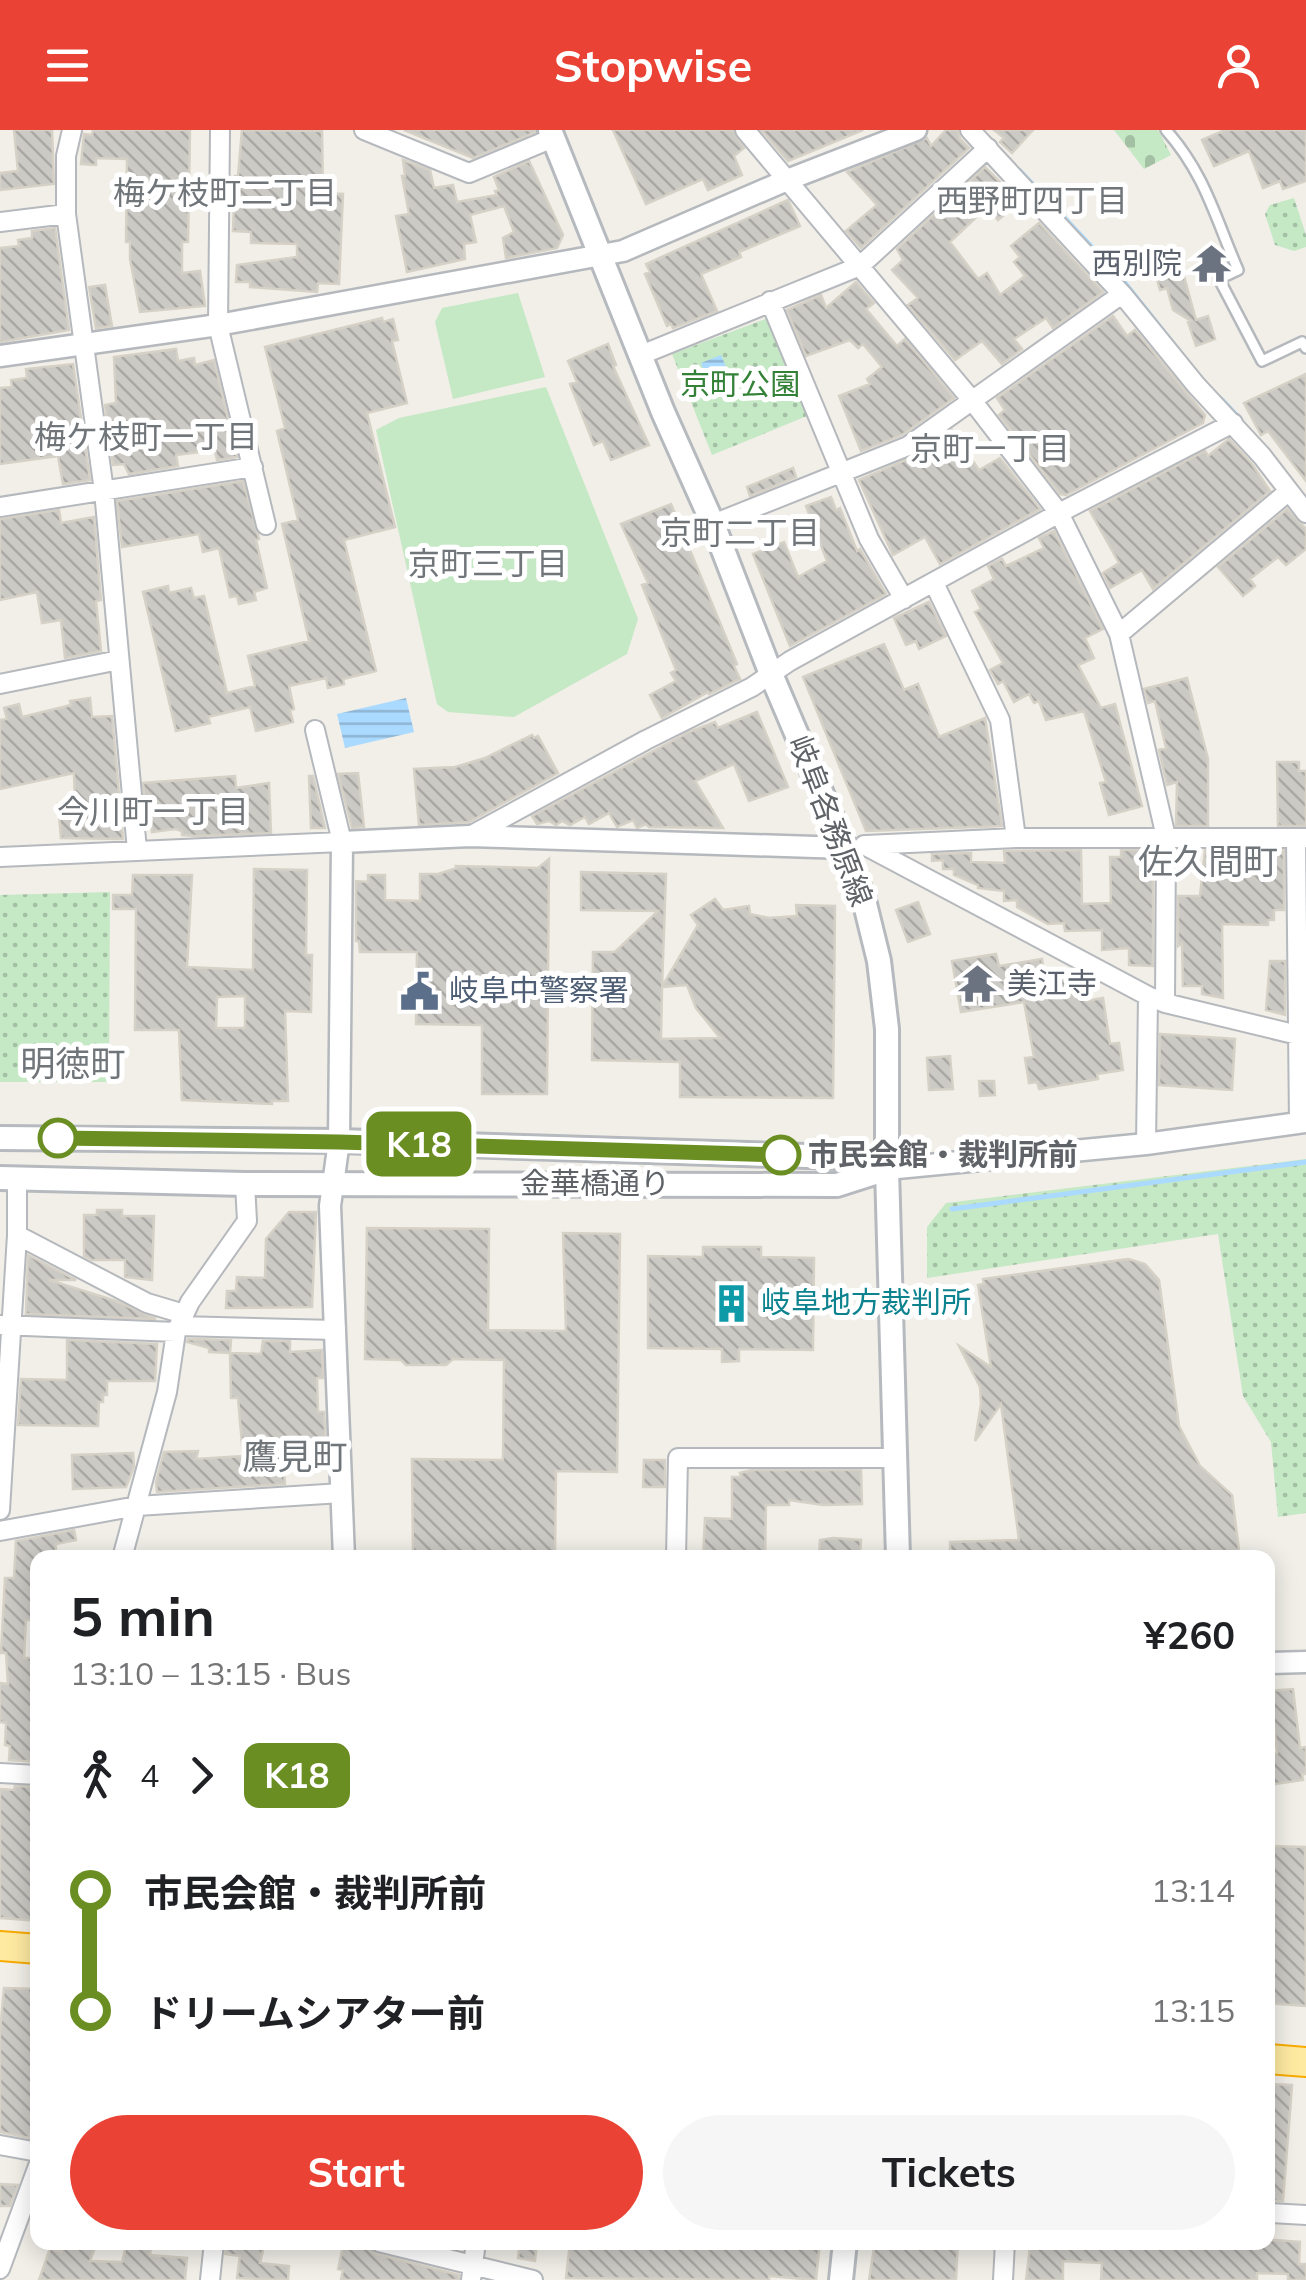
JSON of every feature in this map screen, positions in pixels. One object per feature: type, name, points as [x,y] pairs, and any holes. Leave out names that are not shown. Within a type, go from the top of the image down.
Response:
[{"type":"highway","points":[[0,1946],[30,1948]]},
{"type":"highway","points":[[0,1960],[30,1962]]},
{"type":"highway","points":[[1275,2043],[1306,2045]]},
{"type":"highway","points":[[1275,2060],[1306,2062]]},
{"type":"main road","name":"岐阜各務原線","points":[[552,134],[771,674],[855,847],[879,961],[887,1029],[886,1169],[898,1550]]},
{"type":"main road","name":"金華橋通り","points":[[0,1138],[339,1142],[838,1157],[886,1169]]},
{"type":"main road","name":"金華橋通り","points":[[9,1178],[245,1184],[837,1185],[886,1169]]},
{"type":"main road","points":[[841,2280],[844,2250]]},
{"type":"street","points":[[72,130],[66,156],[66,214],[104,491],[138,850]]},
{"type":"street","points":[[220,130],[218,325],[266,526]]},
{"type":"street","points":[[746,130],[971,399],[1059,513],[1119,634],[1166,838],[1146,1144]]},
{"type":"street","points":[[0,356],[218,325],[623,252],[787,180],[916,130]]},
{"type":"street","points":[[970,130],[1122,294],[1306,513]]},
{"type":"street","points":[[375,132],[469,173],[552,134]]},
{"type":"street","points":[[641,355],[860,266],[988,148]]},
{"type":"street","points":[[0,222],[66,214]]},
{"type":"street","points":[[713,524],[908,446],[1122,294]]},
{"type":"street","points":[[770,302],[869,540],[904,598]]},
{"type":"street","points":[[470,836],[1059,513],[1233,424]]},
{"type":"street","points":[[0,507],[252,468]]},
{"type":"street","points":[[1119,634],[1289,491]]},
{"type":"street","points":[[934,583],[1000,720],[1016,838]]},
{"type":"street","points":[[0,684],[119,660]]},
{"type":"street","points":[[316,730],[342,842],[339,1142],[331,1184],[344,1550]]},
{"type":"street","points":[[0,857],[470,836],[855,847],[1016,838],[1301,838],[1302,1123]]},
{"type":"street","points":[[855,847],[1156,999],[1302,1036]]},
{"type":"street","name":"金華橋通り","points":[[886,1169],[1146,1144],[1302,1123]]},
{"type":"street","points":[[0,1510],[6,1325],[17,1235],[9,1178]]},
{"type":"street","points":[[124,1550],[168,1392],[179,1324],[247,1222],[245,1184]]},
{"type":"street","points":[[17,1235],[179,1324]]},
{"type":"street","points":[[6,1325],[179,1324],[336,1330]]},
{"type":"street","points":[[676,1550],[678,1458],[893,1458]]},
{"type":"street","points":[[0,1531],[137,1506],[342,1493]]},
{"type":"street","points":[[1275,1663],[1306,1662]]},
{"type":"street","points":[[0,1773],[30,1775]]},
{"type":"street","points":[[0,2145],[30,2151]]},
{"type":"street","points":[[2,2261],[30,2187]]},
{"type":"street","points":[[1275,2213],[1306,2215]]},
{"type":"street","points":[[210,2280],[213,2250]]},
{"type":"street","points":[[403,2250],[472,2273],[534,2280]]},
{"type":"street","points":[[1003,2280],[1005,2250]]},
{"type":"lane","points":[[1166,130],[1193,162],[1210,199],[1238,270],[1219,280],[1262,360],[1302,342],[1306,348]]},
{"type":"green space","points":[[1114,130],[1158,130],[1171,155],[1144,169]]},
{"type":"green space","points":[[1294,198],[1306,247],[1294,251],[1275,245],[1265,214],[1270,205]]},
{"type":"green space","points":[[518,293],[545,377],[453,399],[435,322],[442,308]]},
{"type":"green space","name":"京町公園","points":[[768,318],[807,416],[712,455],[672,354]]},
{"type":"green space","points":[[546,387],[638,619],[627,654],[514,717],[448,712],[437,704],[376,430],[399,418]]},
{"type":"green space","points":[[110,892],[109,1082],[0,1082],[0,895]]},
{"type":"green space","points":[[1306,1159],[1306,1513],[1278,1517],[1271,1442],[1243,1396],[1218,1234],[927,1278],[927,1227],[946,1203]]},
{"type":"water","points":[[721,355],[727,369],[722,373],[725,382],[710,388],[701,363]]},
{"type":"water","points":[[406,698],[414,732],[345,748],[337,714]]},
{"type":"building","points":[[14,130],[52,130],[54,184],[0,190],[0,173],[18,171]]},
{"type":"building","points":[[93,130],[190,130],[188,242],[182,242],[182,273],[200,271],[205,306],[140,312],[130,242],[126,242],[127,159],[96,158],[96,165],[81,164],[84,134],[92,135]]},
{"type":"building","points":[[242,130],[322,131],[323,193],[343,194],[339,284],[318,283],[317,292],[250,287],[250,282],[236,282],[237,265],[297,257],[297,244],[251,243],[251,232],[233,231]]},
{"type":"building","points":[[404,130],[535,130],[536,132],[473,158]]},
{"type":"building","points":[[613,130],[733,130],[744,148],[734,156],[742,175],[708,190],[703,179],[646,204]]},
{"type":"building","points":[[761,130],[863,130],[788,161]]},
{"type":"building","points":[[946,130],[958,130],[969,148],[861,248],[846,231],[877,205],[847,172],[927,138],[931,146]]},
{"type":"building","points":[[994,130],[1033,130],[1012,153]]},
{"type":"building","points":[[1225,130],[1306,130],[1306,181],[1283,189],[1280,181],[1263,188],[1249,151],[1214,166],[1202,140]]},
{"type":"building","points":[[403,160],[430,170],[434,188],[453,185],[457,202],[497,195],[494,177],[529,161],[563,235],[557,248],[506,258],[503,238],[514,232],[504,206],[470,215],[476,242],[464,244],[465,259],[407,272],[396,216],[409,214]]},
{"type":"building","points":[[985,167],[1020,202],[998,220],[987,207],[950,242],[978,279],[987,273],[1000,295],[1025,276],[1014,262],[1020,257],[1011,246],[1039,223],[1103,292],[1053,328],[1046,318],[1014,339],[1022,349],[1002,364],[982,341],[955,360],[908,305],[918,298],[892,270],[903,260],[897,249]]},
{"type":"building","points":[[788,200],[800,226],[739,252],[741,257],[701,274],[717,311],[673,328],[671,324],[667,326],[645,274],[650,272],[646,264]]},
{"type":"building","points":[[55,228],[69,330],[0,342],[0,248],[19,246],[18,240],[32,238],[32,231]]},
{"type":"building","points":[[1178,254],[1196,320],[1208,316],[1215,339],[1196,346],[1188,322],[1191,321],[1173,310],[1167,288],[1160,290],[1152,262]]},
{"type":"building","points":[[856,282],[874,303],[866,309],[897,346],[905,339],[954,398],[902,435],[861,451],[839,396],[870,384],[867,379],[882,367],[863,344],[858,348],[850,340],[806,356],[787,310],[821,295],[826,308]]},
{"type":"building","points":[[105,285],[112,326],[96,328],[89,287]]},
{"type":"building","points":[[1113,316],[1127,336],[1135,330],[1205,415],[1203,423],[1066,495],[1060,494],[999,415],[1005,410],[997,398]]},
{"type":"building","points":[[382,318],[383,322],[393,319],[398,340],[392,341],[407,403],[367,413],[395,527],[344,540],[376,671],[343,679],[344,684],[328,688],[326,678],[289,686],[293,722],[256,731],[250,707],[208,717],[210,723],[176,731],[143,592],[168,586],[169,593],[191,588],[194,598],[204,596],[227,693],[255,686],[248,656],[309,641],[282,524],[298,520],[277,431],[285,428],[265,347]]},
{"type":"building","points":[[608,344],[616,365],[613,366],[649,445],[611,460],[603,441],[594,445],[570,384],[577,382],[568,361]]},
{"type":"building","points":[[176,349],[178,361],[194,358],[195,365],[214,360],[237,457],[217,460],[215,450],[176,455],[178,466],[129,474],[124,464],[113,465],[105,405],[116,403],[114,357]]},
{"type":"building","points":[[73,364],[90,480],[63,484],[58,456],[0,464],[0,388],[12,387],[11,380],[27,378],[26,369]]},
{"type":"building","points":[[1306,374],[1306,481],[1268,431],[1261,435],[1244,403]]},
{"type":"building","points":[[952,430],[979,470],[1000,458],[1040,509],[940,564],[925,537],[893,555],[859,480],[913,457]]},
{"type":"building","points":[[1229,439],[1270,491],[1153,589],[1142,570],[1110,588],[1103,573],[1119,563],[1090,511],[1205,451],[1208,456]]},
{"type":"building","points":[[793,468],[796,477],[750,496],[747,487]]},
{"type":"building","points":[[243,481],[267,588],[254,592],[256,600],[239,604],[237,596],[230,597],[219,548],[203,552],[199,534],[122,547],[117,501]]},
{"type":"building","points":[[831,497],[836,510],[840,508],[857,551],[860,549],[886,594],[790,646],[753,554],[784,542],[798,577],[827,561],[806,506]]},
{"type":"building","points":[[671,504],[740,679],[662,718],[650,695],[676,681],[671,673],[676,670],[642,585],[648,583],[621,524]]},
{"type":"building","points":[[1287,509],[1306,529],[1306,549],[1286,565],[1278,557],[1250,579],[1255,586],[1243,596],[1218,567]]},
{"type":"building","points":[[59,510],[61,523],[94,517],[101,600],[96,601],[101,651],[65,658],[61,620],[42,623],[37,592],[0,600],[0,519]]},
{"type":"building","points":[[1054,531],[1103,629],[1085,638],[1094,658],[1078,665],[1101,708],[1115,704],[1142,806],[1109,815],[1100,783],[1106,782],[1084,711],[1046,720],[1039,701],[1034,703],[1029,694],[1014,702],[1003,681],[998,684],[990,670],[1003,663],[975,612],[981,609],[972,591],[994,579],[988,566],[1002,559],[1006,566],[1044,548],[1039,538]]},
{"type":"building","points":[[929,602],[946,636],[919,649],[916,641],[906,645],[894,618]]},
{"type":"building","points":[[884,644],[904,690],[918,684],[939,737],[985,718],[1002,826],[866,831],[803,677]]},
{"type":"building","points":[[1187,678],[1208,759],[1208,826],[1176,826],[1177,782],[1167,785],[1159,750],[1166,748],[1155,701],[1148,703],[1144,689]]},
{"type":"building","points":[[90,698],[92,717],[112,716],[123,839],[61,838],[58,804],[75,803],[74,773],[0,789],[0,720],[7,719],[4,708],[19,704],[22,717]]},
{"type":"building","points":[[757,712],[788,787],[749,801],[734,764],[695,781],[723,828],[646,824],[637,828],[633,820],[617,827],[609,813],[589,824],[585,817],[570,825],[562,821],[556,825],[549,821],[537,824],[532,816],[689,732],[715,722],[718,728]]},
{"type":"building","points":[[532,735],[538,736],[558,773],[469,822],[419,825],[414,769],[455,767],[485,758]]},
{"type":"building","points":[[1277,762],[1299,762],[1299,771],[1306,771],[1306,826],[1278,826]]},
{"type":"building","points":[[358,773],[364,827],[352,828],[338,774]]},
{"type":"building","points":[[235,776],[236,788],[269,783],[271,833],[197,836],[182,835],[182,831],[175,829],[152,832],[143,783]]},
{"type":"building","points":[[309,776],[313,776],[325,828],[311,828]]},
{"type":"building","points":[[1081,850],[1082,904],[1111,903],[1110,857],[1121,857],[1121,850],[1153,850],[1153,966],[1129,965],[1129,948],[1102,950],[1102,930],[1065,931],[1064,923],[1048,924],[1017,907],[1017,900],[1004,901],[1004,891],[978,888],[954,875],[954,869],[943,869],[943,860],[932,861],[932,854],[971,853],[971,862],[1005,863],[1004,851]]},
{"type":"building","points":[[1205,850],[1284,850],[1284,910],[1274,910],[1274,920],[1268,920],[1268,925],[1222,924],[1223,998],[1202,994],[1202,986],[1183,986],[1182,943],[1178,946],[1178,896],[1200,896]]},
{"type":"building","points":[[549,859],[547,1094],[482,1094],[482,1025],[416,1024],[417,952],[360,952],[356,941],[356,881],[368,882],[368,875],[385,875],[385,900],[420,901],[420,874],[438,874],[456,866],[538,868]]},
{"type":"building","points":[[254,869],[307,870],[306,955],[312,955],[311,1012],[285,1011],[288,1101],[272,1104],[182,1100],[179,1030],[135,1030],[136,909],[113,909],[113,895],[132,895],[133,875],[192,875],[187,967],[253,970]],"holes":[[[245,996],[245,1028],[216,1028],[217,997]]]},
{"type":"building","points":[[581,872],[666,874],[662,987],[698,925],[691,915],[715,899],[723,910],[749,906],[750,914],[769,918],[797,916],[796,905],[835,906],[833,1098],[680,1097],[680,1062],[592,1060],[593,952],[615,952],[658,911],[581,910]],"holes":[[[687,985],[696,1008],[720,1038],[661,1039],[662,987]]]},
{"type":"building","points":[[918,902],[930,934],[908,942],[896,910]]},
{"type":"building","points":[[996,954],[999,966],[1042,959],[1045,979],[1065,975],[1067,984],[1082,982],[1086,1001],[1103,998],[1110,1044],[1119,1043],[1123,1070],[1097,1074],[1098,1079],[1039,1089],[1037,1082],[1029,1083],[1025,1058],[1034,1057],[1024,1002],[961,1012],[952,961]]},
{"type":"building","points":[[1270,961],[1285,961],[1285,1015],[1266,1010]]},
{"type":"building","points":[[1160,1034],[1235,1039],[1232,1090],[1159,1085]]},
{"type":"building","points":[[950,1056],[953,1089],[929,1090],[927,1058]]},
{"type":"building","points":[[979,1081],[994,1081],[995,1095],[980,1096]]},
{"type":"building","points":[[97,1210],[122,1210],[122,1216],[154,1216],[152,1280],[125,1277],[125,1260],[92,1260],[84,1256],[84,1215],[97,1215]]},
{"type":"building","points":[[289,1212],[316,1212],[312,1307],[226,1308],[227,1291],[236,1291],[237,1277],[265,1278],[266,1239]]},
{"type":"building","points":[[367,1228],[489,1229],[488,1330],[566,1331],[563,1233],[620,1234],[617,1472],[556,1471],[555,1550],[413,1550],[412,1459],[503,1460],[504,1360],[453,1359],[446,1365],[406,1365],[401,1360],[365,1359]]},
{"type":"building","name":"岐阜地方裁判所","points":[[703,1247],[761,1247],[761,1257],[814,1258],[813,1350],[739,1349],[739,1361],[722,1362],[722,1349],[648,1348],[648,1256],[703,1257]]},
{"type":"building","points":[[28,1255],[76,1280],[49,1280],[116,1301],[156,1319],[26,1314]]},
{"type":"building","points":[[1128,1259],[1145,1264],[1159,1280],[1179,1426],[1200,1466],[1232,1495],[1239,1550],[950,1550],[950,1542],[1019,1540],[1001,1404],[975,1441],[980,1387],[959,1346],[991,1367],[978,1285],[984,1284],[983,1279]]},
{"type":"building","points":[[67,1340],[157,1344],[155,1381],[107,1381],[107,1395],[99,1402],[98,1426],[18,1425],[21,1379],[67,1380]]},
{"type":"building","points":[[231,1340],[230,1353],[209,1352],[209,1348],[187,1342]]},
{"type":"building","points":[[263,1341],[290,1341],[290,1352],[322,1350],[323,1378],[317,1378],[318,1412],[324,1412],[327,1469],[284,1470],[285,1484],[157,1492],[164,1452],[198,1451],[196,1459],[243,1456],[238,1398],[231,1398],[230,1353],[261,1354]]},
{"type":"building","points":[[133,1453],[134,1467],[126,1487],[73,1489],[72,1455]]},
{"type":"building","points":[[644,1460],[665,1460],[665,1487],[643,1487]]},
{"type":"building","points":[[861,1470],[862,1504],[823,1505],[789,1500],[789,1505],[766,1505],[765,1550],[703,1550],[705,1518],[732,1519],[732,1477],[741,1477],[740,1473]]},
{"type":"building","points":[[74,1530],[76,1540],[56,1544],[56,1550],[30,1550],[30,1620],[26,1620],[24,1658],[30,1658],[30,1761],[9,1760],[6,1723],[0,1722],[0,1683],[8,1684],[6,1653],[1,1653],[5,1578],[14,1578],[16,1541]]},
{"type":"building","points":[[820,1540],[861,1540],[860,1550],[819,1550]]},
{"type":"building","points":[[1293,1689],[1300,1748],[1306,1747],[1303,1780],[1275,1784],[1275,1690]]},
{"type":"building","points":[[15,1786],[30,1787],[30,1920],[0,1918],[0,1789],[14,1790]]},
{"type":"building","points":[[1275,1846],[1305,1847],[1306,2006],[1275,2004]]},
{"type":"building","points":[[4,1988],[30,1989],[30,2138],[0,2132]]},
{"type":"building","points":[[1275,2084],[1292,2085],[1283,2201],[1275,2201]]},
{"type":"building","points":[[0,2184],[18,2185],[10,2206],[0,2206]]},
{"type":"building","points":[[1275,2240],[1300,2242],[1299,2264],[1306,2264],[1306,2280],[1288,2280],[1288,2274],[1257,2273],[1257,2280],[1101,2280],[1102,2263],[1063,2261],[1063,2280],[1026,2280],[1030,2250],[1275,2250]]},
{"type":"building","points":[[49,2250],[94,2250],[90,2261],[122,2262],[125,2250],[151,2250],[150,2255],[187,2258],[185,2280],[39,2280]]},
{"type":"building","points":[[225,2250],[263,2250],[260,2263],[289,2266],[288,2280],[237,2278],[240,2256],[225,2254]]},
{"type":"building","points":[[342,2250],[371,2250],[459,2275],[459,2280],[341,2280],[343,2270],[338,2269]]},
{"type":"building","points":[[519,2250],[536,2250],[535,2261],[518,2258]]},
{"type":"building","points":[[569,2250],[819,2250],[816,2280],[769,2276],[769,2280],[566,2278]]},
{"type":"building","points":[[874,2250],[958,2250],[956,2280],[869,2280]]},
{"type":"waterway","points":[[1020,171],[1121,278],[1187,361]]},
{"type":"waterway","points":[[1221,399],[1241,420]]},
{"type":"waterway","points":[[952,1209],[1306,1162]]},
{"type":"bus line","name":"K18","points":[[58,1138],[781,1155]]},
{"type":"place","name":"西別院","points":[[1212,264]]},
{"type":"place","name":"美江寺","points":[[977,984]]},
{"type":"place","name":"岐阜中警察署","points":[[419,991]]},
{"type":"place","name":"市民会館・裁判所前","points":[[781,1155]]},
{"type":"place","name":"岐阜地方裁判所","points":[[731,1303]]},
{"type":"district","name":"梅ケ枝町二丁目","points":[[225,193]]},
{"type":"district","name":"西野町四丁目","points":[[1032,201]]},
{"type":"district","name":"梅ケ枝町一丁目","points":[[146,437]]},
{"type":"district","name":"京町一丁目","points":[[990,449]]},
{"type":"district","name":"京町二丁目","points":[[740,533]]},
{"type":"district","name":"京町三丁目","points":[[488,564]]},
{"type":"district","name":"今川町一丁目","points":[[153,812]]},
{"type":"district","name":"佐久間町","points":[[1208,862]]},
{"type":"district","name":"明徳町","points":[[73,1064]]},
{"type":"district","name":"鷹見町","points":[[295,1457]]}]
